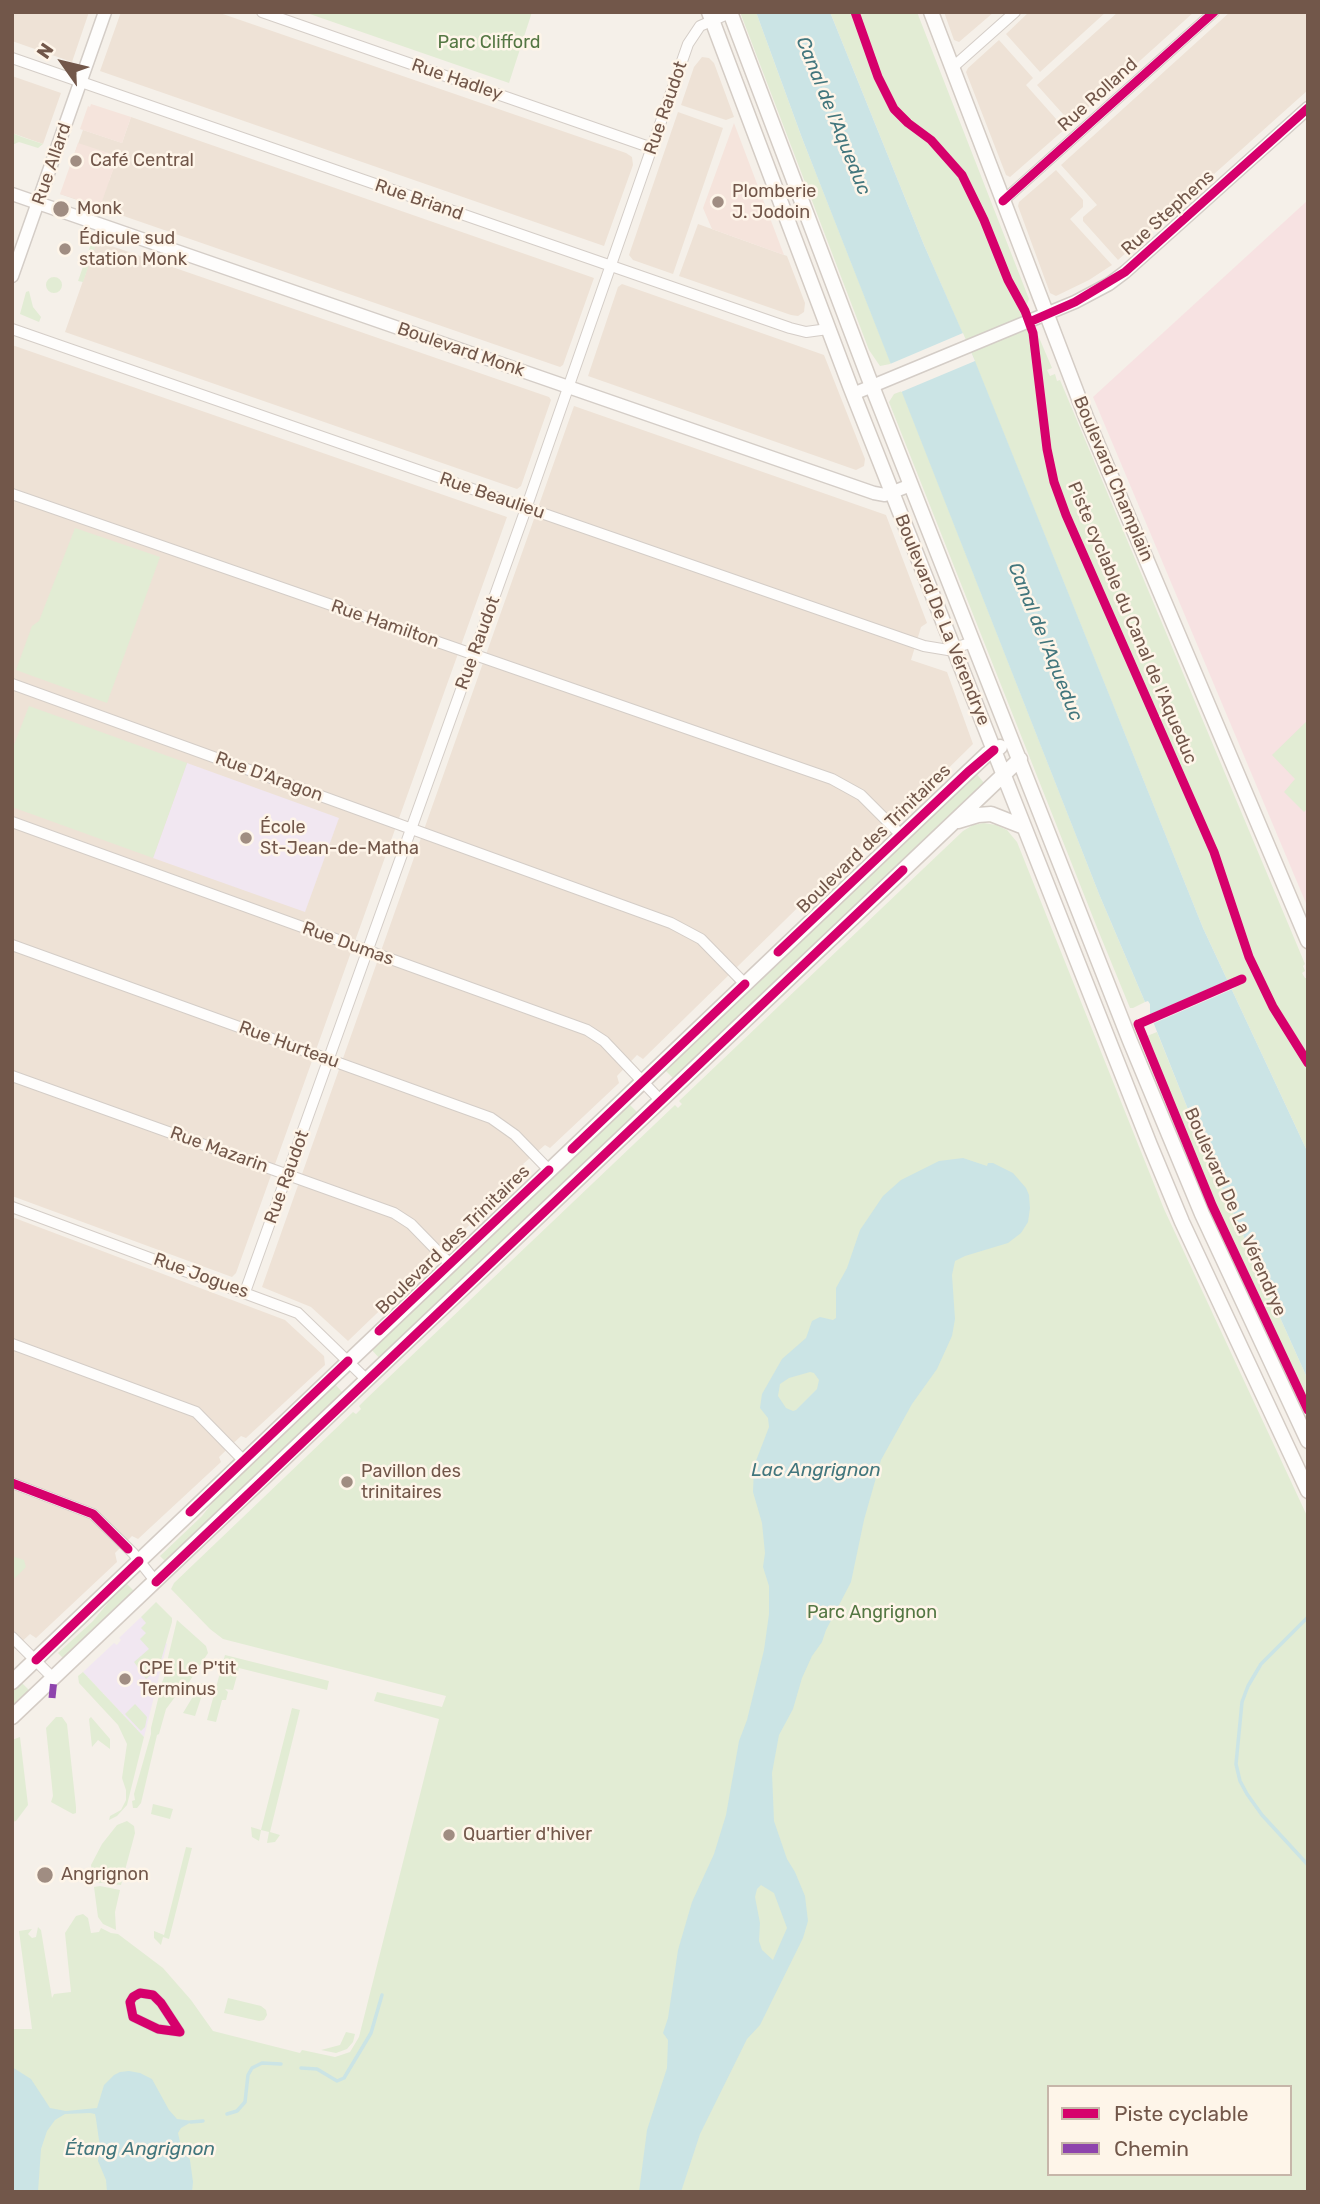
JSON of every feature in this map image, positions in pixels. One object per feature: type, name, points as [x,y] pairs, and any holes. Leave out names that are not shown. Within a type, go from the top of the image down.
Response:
[{"type":"main road","name":"Boulevard Champlain","points":[[931,12],[1046,315],[1108,469],[1308,941]]},
{"type":"main road","name":"Boulevard De La Vérendrye","points":[[730,13],[872,387],[1174,1149],[1308,1441]]},
{"type":"main road","name":"Boulevard De La Vérendrye","points":[[710,16],[853,394],[1171,1195],[1308,1491]]},
{"type":"main road","name":"Boulevard des Trinitaires","points":[[12,1682],[977,763],[994,750],[1013,741]]},
{"type":"main road","points":[[12,1717],[1020,759]]},
{"type":"main road","points":[[953,822],[991,814],[1024,827]]},
{"type":"street","name":"Rue Allard","points":[[12,276],[105,12]]},
{"type":"street","name":"Rue Hadley","points":[[262,12],[652,148]]},
{"type":"street","points":[[952,68],[1015,12]]},
{"type":"street","name":"Rue Rolland","points":[[1003,201],[1214,12]]},
{"type":"street","name":"Rue Raudot","points":[[245,1293],[691,38],[710,16],[730,13]]},
{"type":"street","name":"Rue Briand","points":[[12,58],[790,328],[806,332],[828,329]]},
{"type":"street","name":"Rue Stephens","points":[[853,394],[1093,293],[1125,272],[1308,108]]},
{"type":"street","name":"Boulevard Monk","points":[[12,194],[860,488],[879,494],[911,485]]},
{"type":"street","name":"Rue Beaulieu","points":[[12,329],[924,646],[942,650],[973,642]]},
{"type":"street","name":"Rue Hamilton","points":[[12,494],[842,783],[869,802],[901,835]]},
{"type":"street","name":"Rue D'Aragon","points":[[12,684],[683,928],[710,947],[745,984]]},
{"type":"street","name":"Rue Dumas","points":[[12,822],[587,1030],[604,1041],[661,1101]]},
{"type":"street","name":"Rue Hurteau","points":[[12,945],[491,1118],[515,1135],[549,1170]]},
{"type":"street","name":"Rue Mazarin","points":[[12,1076],[403,1217],[450,1264]]},
{"type":"street","name":"Rue Jogues","points":[[12,1207],[298,1313],[367,1380]]},
{"type":"street","points":[[12,1345],[195,1412],[244,1461]]},
{"type":"street","points":[[12,1483],[93,1514],[156,1582]]},
{"type":"street","points":[[12,1637],[54,1679]]},
{"type":"street","points":[[140,1993],[153,1996],[170,2014],[180,2032],[158,2029],[139,2022],[130,2010],[133,1997],[140,1993]]},
{"type":"shaded area","points":[[12,12],[89,12],[72,62],[12,41]]},
{"type":"shaded area","points":[[121,12],[217,12],[626,153],[632,157],[633,165],[604,246],[100,71]]},
{"type":"shaded area","points":[[944,12],[994,12],[959,42],[954,40]]},
{"type":"shaded area","points":[[1029,12],[1106,12],[1040,72],[1006,34]]},
{"type":"shaded area","points":[[1118,12],[1194,12],[1071,123],[1037,85]]},
{"type":"shaded area","points":[[1230,12],[1308,12],[1308,90],[1118,260],[1083,221],[1083,217],[1097,205],[1061,165]]},
{"type":"shaded area","points":[[999,40],[1033,78],[1026,85],[1065,129],[1010,177],[1006,175],[966,72]]},
{"type":"shaded area","points":[[702,57],[709,58],[714,63],[734,117],[726,120],[681,105],[694,67]]},
{"type":"shaded area","points":[[12,76],[61,93],[43,144],[12,133]]},
{"type":"shaded area","points":[[91,104],[131,117],[122,143],[80,129]]},
{"type":"shaded area","points":[[678,112],[723,128],[673,274],[633,260],[629,255]]},
{"type":"shaded area","points":[[131,117],[594,278],[563,365],[560,367],[60,194],[109,181],[113,169],[74,155],[83,130],[122,143]]},
{"type":"shaded area","points":[[734,123],[784,255],[712,229],[703,208]]},
{"type":"shaded area","points":[[78,143],[118,156],[100,207],[60,194]]},
{"type":"shaded area","points":[[1056,170],[1083,200],[1083,207],[1070,219],[1112,265],[1056,296],[1050,293],[1018,206],[1019,202]]},
{"type":"shaded area","points":[[1308,200],[1308,908],[1093,397]]},
{"type":"shaded area","points":[[698,224],[787,256],[805,303],[804,312],[798,316],[791,315],[679,276]]},
{"type":"shaded area","points":[[97,241],[549,397],[551,400],[521,486],[517,489],[65,332]]},
{"type":"shaded area","points":[[622,284],[824,355],[865,459],[864,466],[856,470],[588,376],[618,287]]},
{"type":"shaded area","points":[[12,345],[507,517],[236,1273],[232,1277],[12,1196]]},
{"type":"shaded area","points":[[574,406],[886,515],[927,623],[921,627],[911,660],[947,672],[973,744],[902,814],[898,811],[876,831],[643,1059],[637,1055],[617,1076],[619,1083],[550,1148],[545,1145],[523,1164],[527,1169],[451,1243],[445,1240],[422,1261],[425,1267],[348,1341],[311,1307],[262,1287]]},
{"type":"shaded area","name":"École St-Jean-de-Matha","points":[[187,763],[339,818],[305,912],[153,858]]},
{"type":"shaded area","points":[[12,1217],[285,1320],[324,1356],[325,1365],[246,1438],[241,1436],[219,1457],[221,1462],[138,1539],[132,1536],[115,1553],[117,1562],[36,1638],[30,1634],[12,1651]]},
{"type":"shaded area","name":"CPE Le P'tit Terminus","points":[[141,1617],[167,1644],[144,1737],[83,1672],[114,1643],[117,1645],[121,1640],[119,1638]]},
{"type":"green space","name":"Parc Clifford","points":[[304,12],[532,12],[509,83]]},
{"type":"green space","points":[[740,12],[756,12],[890,364],[880,366],[869,350]]},
{"type":"green space","points":[[830,12],[917,12],[1029,299],[1026,307],[1052,368],[1047,370],[1050,376],[1055,374],[1057,381],[1060,380],[1305,964],[1305,971],[1302,973],[1308,978],[1308,1153],[1203,928],[974,360],[924,245]]},
{"type":"green space","points":[[12,133],[43,144],[38,148],[19,142],[12,145]]},
{"type":"green space","points":[[92,241],[97,242],[83,282],[78,281]]},
{"type":"green space","points":[[51,277],[57,277],[62,285],[60,291],[51,293],[46,288],[46,282]]},
{"type":"green space","points":[[29,291],[33,307],[41,317],[39,322],[20,314],[26,292]]},
{"type":"green space","points":[[902,391],[1099,894],[1145,1002],[1133,1008],[1130,1008],[1098,930],[889,402],[894,394]]},
{"type":"green space","points":[[75,528],[160,557],[107,703],[16,670],[32,626],[39,621]]},
{"type":"green space","points":[[29,706],[187,763],[153,858],[12,807],[12,750]]},
{"type":"green space","points":[[1308,720],[1308,808],[1304,812],[1284,792],[1295,779],[1272,755]]},
{"type":"green space","points":[[975,772],[985,784],[675,1080],[664,1069]]},
{"type":"green space","name":"Parc Angrignon","points":[[984,823],[996,825],[1007,830],[1017,842],[1164,1209],[1308,1518],[1308,2192],[12,2192],[12,2029],[32,2029],[19,1931],[32,1929],[28,1934],[32,1938],[36,1937],[38,1927],[41,1930],[52,1998],[54,1994],[71,1992],[65,1933],[76,1916],[83,1914],[88,1918],[91,1933],[99,1932],[101,1928],[118,1934],[163,1968],[213,2031],[300,2053],[302,2050],[335,2057],[350,2052],[359,2037],[439,1719],[374,1701],[377,1692],[442,1707],[446,1696],[223,1639],[171,1589],[174,1583],[353,1412],[356,1414],[366,1399],[675,1105],[678,1108],[682,1104],[679,1101],[963,831]]},
{"type":"green space","points":[[1157,1032],[1197,1132],[1308,1380],[1308,1402],[1196,1159],[1147,1036]]},
{"type":"green space","points":[[628,1103],[639,1114],[381,1360],[370,1348]]},
{"type":"green space","points":[[334,1383],[344,1394],[167,1563],[160,1556],[202,1516],[219,1494]]},
{"type":"green space","points":[[12,1556],[24,1560],[26,1567],[12,1581]]},
{"type":"green space","points":[[125,1582],[136,1593],[65,1660],[58,1653],[93,1621]]},
{"type":"green space","points":[[156,1602],[172,1618],[172,1622],[159,1667],[146,1679],[134,1662],[149,1649],[140,1639],[146,1633],[141,1628],[146,1623],[141,1617]]},
{"type":"green space","points":[[177,1620],[206,1646],[208,1653],[180,1696],[161,1685],[167,1670]]},
{"type":"green space","points":[[225,1655],[329,1681],[327,1690],[239,1668],[233,1690],[225,1689],[228,1692],[226,1700],[222,1700],[216,1722],[207,1720]]},
{"type":"green space","points":[[83,1672],[144,1737],[127,1805],[117,1816],[109,1820],[110,1816],[121,1810],[126,1800],[122,1778],[127,1744],[118,1725],[79,1683],[78,1676]]},
{"type":"green space","points":[[21,1682],[31,1692],[12,1709],[12,1690]]},
{"type":"green space","points":[[201,1683],[205,1686],[195,1716],[183,1713]]},
{"type":"green space","points":[[161,1687],[175,1697],[166,1709],[157,1735],[141,1803],[137,1808],[133,1808],[132,1801],[135,1800],[134,1794]]},
{"type":"green space","points":[[135,1704],[147,1717],[145,1727],[141,1731],[125,1714]]},
{"type":"green space","points":[[292,1708],[300,1710],[270,1832],[280,1835],[275,1842],[267,1843],[269,1832],[261,1830]]},
{"type":"green space","points":[[56,1717],[62,1717],[67,1724],[76,1807],[76,1813],[73,1814],[51,1802],[53,1796],[46,1728]]},
{"type":"green space","points":[[91,1717],[110,1739],[110,1749],[98,1740],[92,1747]]},
{"type":"green space","points":[[20,1737],[28,1805],[16,1821],[12,1822],[12,1740]]},
{"type":"green space","points":[[153,1804],[173,1809],[170,1819],[151,1814]]},
{"type":"green space","points":[[127,1821],[134,1826],[135,1833],[121,1885],[93,1882],[91,1865],[102,1844],[117,1825]]},
{"type":"green space","points":[[251,1827],[261,1830],[259,1841],[252,1837]]},
{"type":"green space","points":[[186,1847],[192,1848],[169,1939],[163,1937],[161,1945],[154,1938],[154,1931],[164,1935]]},
{"type":"green space","points":[[94,1887],[120,1890],[115,1912],[116,1930],[103,1924],[98,1917]]},
{"type":"green space","points":[[228,1998],[261,2006],[267,2015],[264,2020],[259,2021],[224,2013]]},
{"type":"green space","points":[[346,2032],[355,2034],[347,2049],[336,2053],[321,2050],[340,2045]]},
{"type":"water","name":"Canal de l'Aqueduc","points":[[756,12],[830,12],[924,245],[975,361],[1203,928],[1308,1153],[1308,1380],[1197,1132],[1150,1014],[1150,1004],[1145,1002],[1099,894],[802,138]]},
{"type":"water","name":"Lac Angrignon","points":[[963,1158],[987,1166],[988,1163],[993,1163],[1013,1173],[1029,1195],[1028,1222],[1021,1233],[1008,1243],[955,1261],[952,1275],[955,1319],[952,1336],[937,1369],[912,1404],[881,1460],[864,1520],[851,1582],[822,1642],[812,1656],[793,1709],[779,1735],[772,1773],[774,1821],[787,1859],[805,1896],[808,1921],[803,1938],[760,2025],[747,2039],[700,2134],[681,2192],[639,2192],[647,2130],[667,2068],[668,2040],[663,2033],[668,2018],[678,1950],[692,1902],[714,1854],[726,1815],[739,1741],[747,1720],[764,1650],[769,1614],[769,1586],[763,1567],[765,1553],[762,1523],[753,1492],[754,1466],[769,1427],[768,1418],[760,1408],[762,1394],[782,1359],[806,1338],[812,1321],[820,1317],[833,1320],[836,1318],[836,1288],[847,1268],[860,1230],[883,1196],[901,1180],[939,1161]],"holes":[[[810,1372],[819,1380],[817,1389],[796,1410],[786,1408],[778,1396],[780,1384],[789,1378]],[[761,1885],[774,1893],[787,1928],[773,1960],[762,1950],[759,1941],[760,1923],[755,1897]]]},
{"type":"water","name":"Étang Angrignon","points":[[12,2067],[31,2079],[50,2108],[66,2111],[97,2108],[104,2085],[120,2072],[140,2073],[152,2079],[177,2119],[193,2121],[178,2133],[190,2160],[192,2192],[107,2192],[106,2180],[98,2161],[100,2147],[95,2114],[90,2113],[65,2114],[55,2120],[47,2131],[41,2149],[38,2192],[12,2192]]},
{"type":"pier","points":[[963,333],[975,361],[901,392],[890,364]]},
{"type":"pier","points":[[1231,979],[1235,988],[1150,1025],[1146,1016]]},
{"type":"waterway","points":[[1308,1617],[1261,1664],[1248,1686],[1242,1702],[1236,1764],[1247,1794],[1262,1815],[1308,1865]]},
{"type":"waterway","points":[[301,2068],[317,2069],[337,2081],[344,2078],[371,2033],[382,1995]]},
{"type":"waterway","points":[[227,2114],[237,2111],[245,2102],[248,2075],[252,2068],[262,2063],[281,2064]]},
{"type":"waterway","points":[[191,2122],[203,2121]]},
{"type":"marked path","points":[[52,1698],[54,1679]]},
{"type":"cycle path","name":"Piste cyclable du Canal de l'Aqueduc","points":[[855,12],[878,77],[894,109],[931,140],[962,175],[1008,280],[1025,311],[1033,333],[1047,449],[1054,482],[1066,515],[1214,852],[1249,957],[1273,1007],[1308,1063]]},
{"type":"cycle path","points":[[1003,201],[1214,12]]},
{"type":"cycle path","points":[[1034,320],[1075,302],[1125,272],[1308,108]]},
{"type":"cycle path","points":[[778,952],[994,750]]},
{"type":"cycle path","points":[[156,1582],[903,870]]},
{"type":"cycle path","points":[[1141,1023],[1242,979]]},
{"type":"cycle path","points":[[572,1149],[745,984]]},
{"type":"cycle path","points":[[1138,1024],[1212,1205],[1308,1410]]},
{"type":"cycle path","points":[[379,1331],[549,1170]]},
{"type":"cycle path","points":[[190,1512],[348,1361]]},
{"type":"cycle path","points":[[12,1483],[93,1514],[128,1549]]},
{"type":"cycle path","points":[[36,1660],[139,1561]]},
{"type":"cycle path","points":[[140,1993],[153,1995],[180,2032],[158,2029],[133,2017],[130,2002],[140,1993]]},
{"type":"place","name":"Café Central","points":[[76,161]]},
{"type":"place","name":"Plomberie J. Jodoin","points":[[718,202]]},
{"type":"place","name":"Monk","points":[[61,209]]},
{"type":"place","name":"Édicule sud station Monk","points":[[65,249]]},
{"type":"place","name":"École St-Jean-de-Matha","points":[[246,838]]},
{"type":"place","name":"Pavillon des trinitaires","points":[[347,1482]]},
{"type":"place","name":"CPE Le P'tit Terminus","points":[[125,1679]]},
{"type":"place","name":"Quartier d'hiver","points":[[449,1835]]},
{"type":"place","name":"Angrignon","points":[[45,1875]]}]
